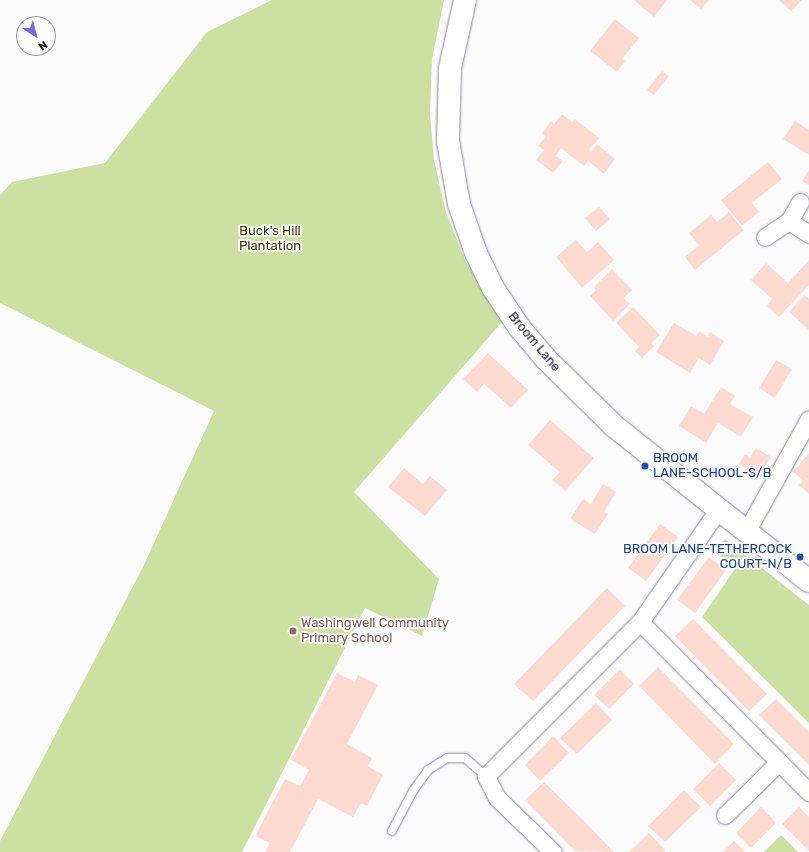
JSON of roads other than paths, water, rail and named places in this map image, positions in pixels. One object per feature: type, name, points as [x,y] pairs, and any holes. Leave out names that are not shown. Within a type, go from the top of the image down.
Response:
[{"type":"street","name":"Broom Lane","points":[[465,0],[450,68],[448,141],[459,204],[472,243],[493,288],[519,327],[570,384],[614,426],[809,581]]},
{"type":"street","points":[[765,238],[789,221],[800,202]]},
{"type":"street","points":[[789,221],[809,234]]},
{"type":"street","points":[[746,532],[809,419]]},
{"type":"street","points":[[553,852],[497,798],[486,776],[640,622],[718,510]]},
{"type":"street","points":[[640,622],[809,792]]},
{"type":"street","points":[[725,815],[779,762]]},
{"type":"lane","points":[[392,832],[413,791],[428,770],[446,758],[465,758],[486,776]]},
{"type":"place","name":"BROOM LANE-SCHOOL-S/B","points":[[645,466]]},
{"type":"place","name":"BROOM LANE-TETHERCOCK COURT-N/B","points":[[800,557]]},
{"type":"place","name":"Washingwell Community Primary School","points":[[293,631]]},
{"type":"park label","name":"Buck's Hill Plantation","points":[[270,240]]}]
